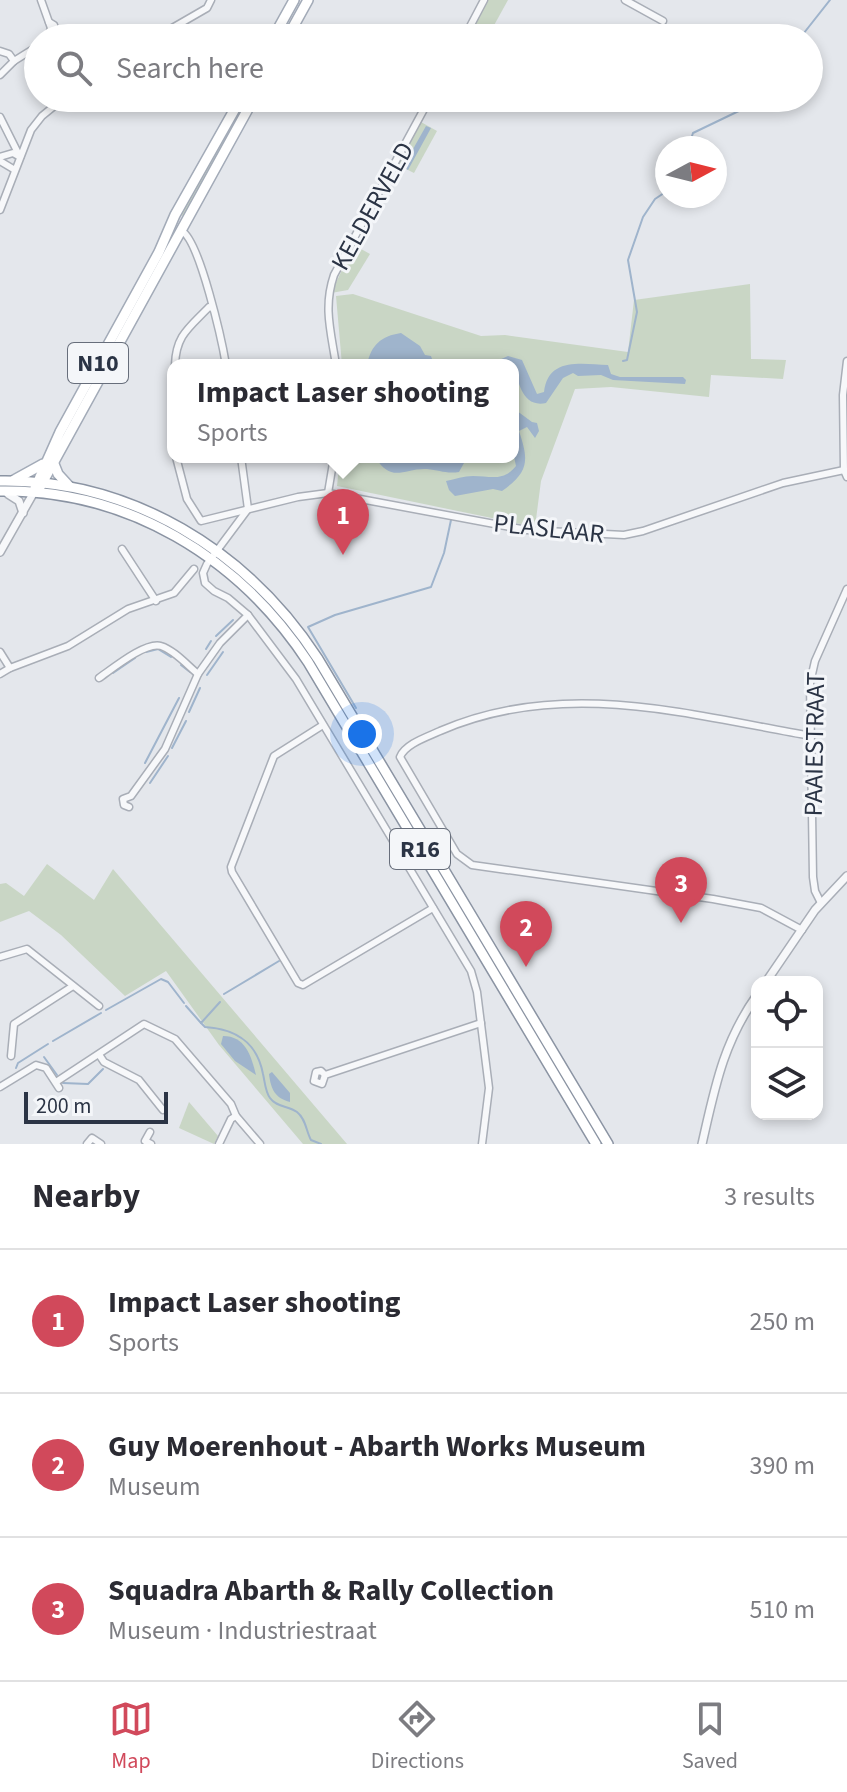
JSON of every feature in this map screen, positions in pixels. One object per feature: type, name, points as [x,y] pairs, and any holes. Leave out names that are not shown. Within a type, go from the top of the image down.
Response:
[{"type":"main road","points":[[281,24],[294,0]]},
{"type":"main road","points":[[295,24],[308,0]]},
{"type":"main road","name":"N10","points":[[50,463],[63,447],[175,215],[233,112]]},
{"type":"main road","name":"N10","points":[[38,485],[127,319],[188,222],[247,112]]},
{"type":"main road","points":[[175,215],[178,225],[188,222]]},
{"type":"main road","points":[[14,480],[50,463],[69,486]]},
{"type":"main road","name":"R16","points":[[0,481],[69,486],[144,509],[182,528],[268,594],[305,640],[608,1144]]},
{"type":"main road","name":"R16","points":[[0,491],[38,485],[62,495],[128,513],[214,554],[253,593],[296,644],[596,1144]]},
{"type":"street","points":[[41,0],[52,24]]},
{"type":"street","points":[[179,24],[207,8],[211,0]]},
{"type":"street","points":[[471,24],[484,0]]},
{"type":"street","points":[[625,0],[663,21]]},
{"type":"street","points":[[0,51],[9,54],[14,61]]},
{"type":"street","points":[[0,75],[24,55]]},
{"type":"street","points":[[0,210],[27,140],[47,112]]},
{"type":"street","name":"KELDERVELD","points":[[335,359],[327,294],[334,275],[422,112]]},
{"type":"street","points":[[0,117],[20,157]]},
{"type":"street","points":[[13,143],[27,140]]},
{"type":"street","points":[[15,170],[0,159],[13,153],[20,157]]},
{"type":"street","points":[[182,231],[190,237],[225,359]]},
{"type":"street","points":[[175,359],[175,349],[181,336],[209,307],[212,308]]},
{"type":"street","points":[[846,474],[847,361]]},
{"type":"street","name":"PLASLAAR","points":[[178,463],[187,499],[198,519],[204,521],[298,497],[328,493],[527,530],[624,535],[783,483],[846,474]]},
{"type":"street","points":[[242,463],[248,509],[214,554],[203,573],[205,583],[248,615],[296,679],[471,971],[477,992],[489,1088],[482,1144]]},
{"type":"street","points":[[328,493],[333,463]]},
{"type":"street","points":[[0,552],[38,485]]},
{"type":"street","points":[[0,491],[17,499],[23,513]]},
{"type":"street","points":[[122,549],[156,601]]},
{"type":"street","points":[[0,674],[68,646],[120,613],[174,593],[194,569]]},
{"type":"street","name":"PAAIESTRAAT","points":[[821,903],[813,877],[812,673],[847,589]]},
{"type":"street","points":[[131,796],[165,749],[198,674],[220,643],[248,615]]},
{"type":"street","points":[[99,678],[144,648],[155,645],[167,649],[198,674]]},
{"type":"street","points":[[0,652],[10,668]]},
{"type":"street","points":[[802,930],[761,908],[472,865],[457,854],[400,757],[407,748],[452,726],[498,712],[554,703],[635,706],[811,736]]},
{"type":"street","points":[[323,725],[274,756],[231,867],[298,983],[303,985],[433,908]]},
{"type":"street","points":[[770,976],[821,903],[847,876]]},
{"type":"street","points":[[0,957],[27,949],[99,1006]]},
{"type":"street","points":[[11,1056],[14,1024],[73,986]]},
{"type":"street","points":[[702,1144],[724,1053],[751,1004]]},
{"type":"street","points":[[325,1075],[481,1023]]},
{"type":"street","points":[[0,1087],[36,1065],[46,1068],[58,1085],[100,1056],[102,1050],[144,1024],[175,1039],[231,1104],[236,1116],[260,1144]]},
{"type":"street","points":[[100,1056],[104,1062],[139,1080],[163,1110]]},
{"type":"street","points":[[219,1144],[231,1119],[236,1116]]},
{"type":"street","points":[[147,1143],[150,1132]]},
{"type":"street","points":[[87,1144],[92,1138],[101,1144]]},
{"type":"green space","points":[[488,0],[508,0],[495,24],[475,24]]},
{"type":"green space","points":[[237,112],[242,112],[186,217],[181,215]]},
{"type":"green space","points":[[421,122],[437,131],[414,173],[398,165]]},
{"type":"green space","points":[[354,245],[370,254],[348,290],[331,293]]},
{"type":"green space","points":[[750,284],[751,359],[786,360],[783,379],[711,375],[709,397],[611,387],[575,389],[541,481],[535,527],[337,486],[339,463],[519,463],[519,359],[341,359],[336,296],[353,294],[481,336],[505,335],[628,352],[634,300]]},
{"type":"green space","points":[[47,864],[94,900],[113,869],[347,1144],[303,1144],[219,1045],[166,971],[125,996],[61,935],[29,911],[0,922],[0,884],[6,883],[24,896]]},
{"type":"green space","points":[[189,1102],[218,1136],[214,1144],[179,1128]]},
{"type":"water","points":[[426,126],[431,128],[408,170],[403,167]]},
{"type":"water","points":[[401,333],[432,359],[369,359],[378,343],[388,336]]},
{"type":"water","points":[[519,359],[537,394],[544,392],[552,373],[567,365],[577,364],[608,365],[611,374],[620,377],[683,377],[686,380],[685,384],[613,380],[601,375],[578,376],[573,373],[563,378],[546,403],[538,404],[527,398],[520,386]]},
{"type":"water","points":[[519,412],[537,423],[539,431],[535,438],[527,427],[519,431]]},
{"type":"water","points":[[519,431],[524,465],[517,478],[502,491],[493,489],[455,496],[446,481],[470,476],[501,476],[516,466],[515,463],[519,463]]},
{"type":"water","points":[[380,463],[464,463],[459,472],[419,469],[398,473]]},
{"type":"water","points":[[223,1036],[242,1043],[256,1075],[235,1061],[221,1044]]},
{"type":"water","points":[[272,1072],[290,1093],[290,1102],[275,1092],[269,1074]]},
{"type":"waterway","points":[[811,24],[830,0]]},
{"type":"waterway","points":[[692,136],[737,112]]},
{"type":"waterway","points":[[623,361],[627,360],[637,312],[628,260],[643,217],[655,199]]},
{"type":"waterway","points":[[356,708],[308,627],[335,615],[431,587],[444,553],[451,520]]},
{"type":"waterway","points":[[216,636],[233,620]]},
{"type":"waterway","points":[[206,649],[211,641]]},
{"type":"waterway","points":[[146,652],[158,649],[171,657]]},
{"type":"waterway","points":[[207,675],[223,652]]},
{"type":"waterway","points":[[113,673],[135,658]]},
{"type":"waterway","points":[[181,665],[190,672]]},
{"type":"waterway","points":[[189,712],[200,688]]},
{"type":"waterway","points":[[145,763],[179,698]]},
{"type":"waterway","points":[[172,748],[186,721]]},
{"type":"waterway","points":[[150,783],[168,756]]},
{"type":"waterway","points":[[224,994],[279,961]]},
{"type":"waterway","points":[[106,1010],[161,979],[168,982],[184,1003]]},
{"type":"waterway","points":[[186,1006],[201,1023],[220,1002]]},
{"type":"waterway","points":[[53,1041],[101,1013]]},
{"type":"waterway","points":[[201,1023],[205,1027],[235,1034],[250,1046],[260,1063],[270,1098],[297,1112],[311,1140],[321,1144]]},
{"type":"waterway","points":[[16,1068],[18,1063],[48,1044]]},
{"type":"waterway","points":[[44,1057],[57,1075]]},
{"type":"waterway","points":[[63,1083],[88,1084],[103,1069]]},
{"type":"place","name":"Impact Laser shooting","points":[[343,555]]},
{"type":"place","name":"Squadra Abarth & Rally Collection","points":[[681,923]]},
{"type":"place","name":"Guy Moerenhout - Abarth Works Museum","points":[[526,967]]}]
